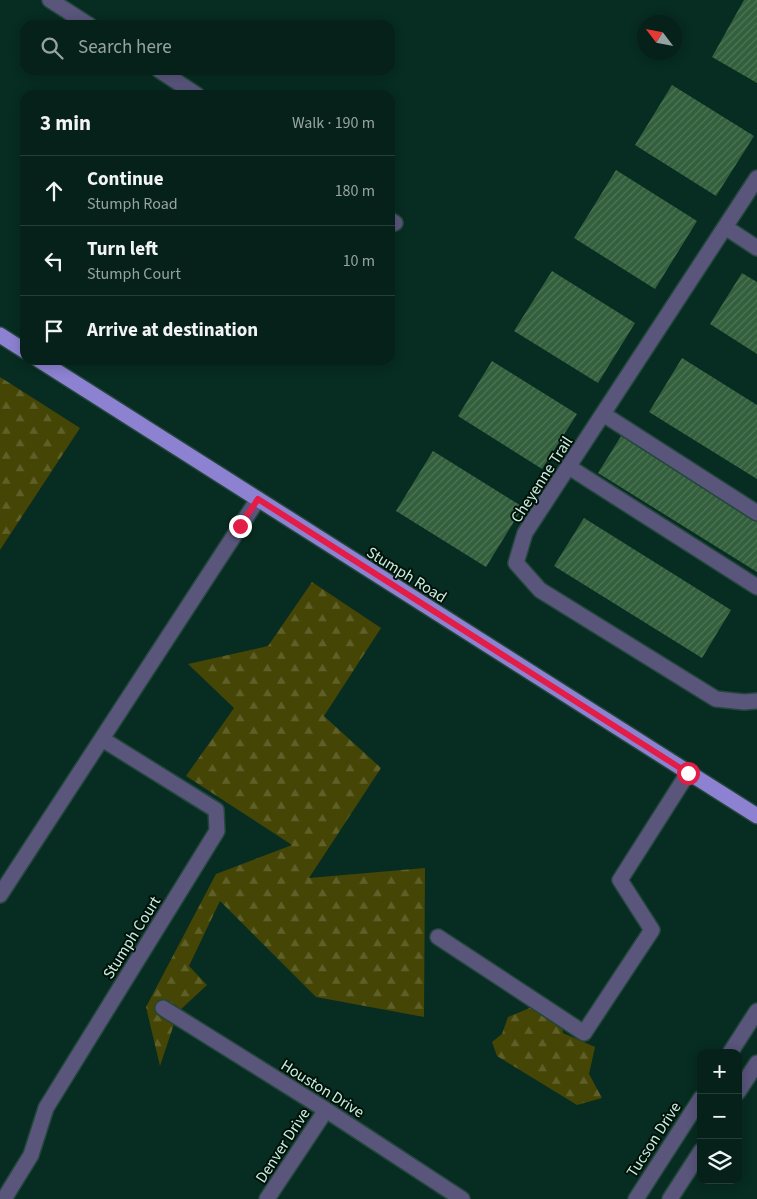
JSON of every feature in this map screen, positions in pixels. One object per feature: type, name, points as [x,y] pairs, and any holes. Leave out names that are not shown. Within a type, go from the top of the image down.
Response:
[{"type":"main road","points":[[0,336],[20,348]]},
{"type":"main road","name":"Stumph Road","points":[[47,365],[757,816]]},
{"type":"street","points":[[50,0],[81,20]]},
{"type":"street","points":[[166,75],[189,90]]},
{"type":"street","name":"Cheyenne Trail","points":[[757,178],[525,533],[516,563],[540,590],[716,699],[744,702],[757,701]]},
{"type":"street","points":[[725,227],[757,248]]},
{"type":"street","points":[[603,414],[757,513]]},
{"type":"street","points":[[569,467],[757,587]]},
{"type":"street","points":[[0,895],[258,499]]},
{"type":"street","name":"Stumph Court","points":[[5,1199],[31,1156],[46,1108],[217,831],[216,810],[102,738]]},
{"type":"street","points":[[438,937],[584,1033],[652,930],[620,880],[688,773]]},
{"type":"street","name":"Houston Drive","points":[[163,1008],[326,1110],[462,1199]]},
{"type":"street","points":[[733,1049],[757,1011]]},
{"type":"street","points":[[742,1086],[757,1063]]},
{"type":"street","name":"Tucson Drive","points":[[636,1199],[697,1104]]},
{"type":"street","name":"Denver Drive","points":[[267,1199],[326,1110]]},
{"type":"street","points":[[670,1199],[697,1157]]},
{"type":"street","points":[[0,1195],[5,1199]]},
{"type":"green space","points":[[0,377],[80,428],[0,550]]},
{"type":"green space","points":[[312,582],[381,628],[324,716],[381,768],[309,878],[425,868],[424,1017],[316,997],[220,901],[189,966],[207,985],[178,1012],[160,1066],[146,1007],[216,874],[292,845],[186,776],[234,708],[188,664],[268,646]]},
{"type":"green space","points":[[532,1007],[560,1013],[563,1033],[595,1047],[589,1074],[602,1098],[577,1105],[497,1056],[492,1042],[502,1034],[508,1017]]},
{"type":"building","points":[[744,0],[757,0],[757,83],[712,57]]},
{"type":"building","points":[[672,85],[754,136],[716,196],[635,145]]},
{"type":"building","points":[[616,170],[697,221],[655,289],[574,238]]},
{"type":"building","points":[[552,271],[635,323],[598,383],[514,331]]},
{"type":"building","points":[[742,273],[757,282],[757,354],[710,324]]},
{"type":"building","points":[[682,358],[757,405],[757,479],[649,412]]},
{"type":"building","points":[[492,361],[577,414],[542,469],[458,416]]},
{"type":"building","points":[[623,433],[757,517],[757,572],[598,473]]},
{"type":"building","points":[[433,451],[523,507],[486,567],[396,511]]},
{"type":"building","points":[[584,518],[731,610],[702,658],[554,566]]},
{"type":"route","points":[[240,526],[258,499],[688,773]]}]
